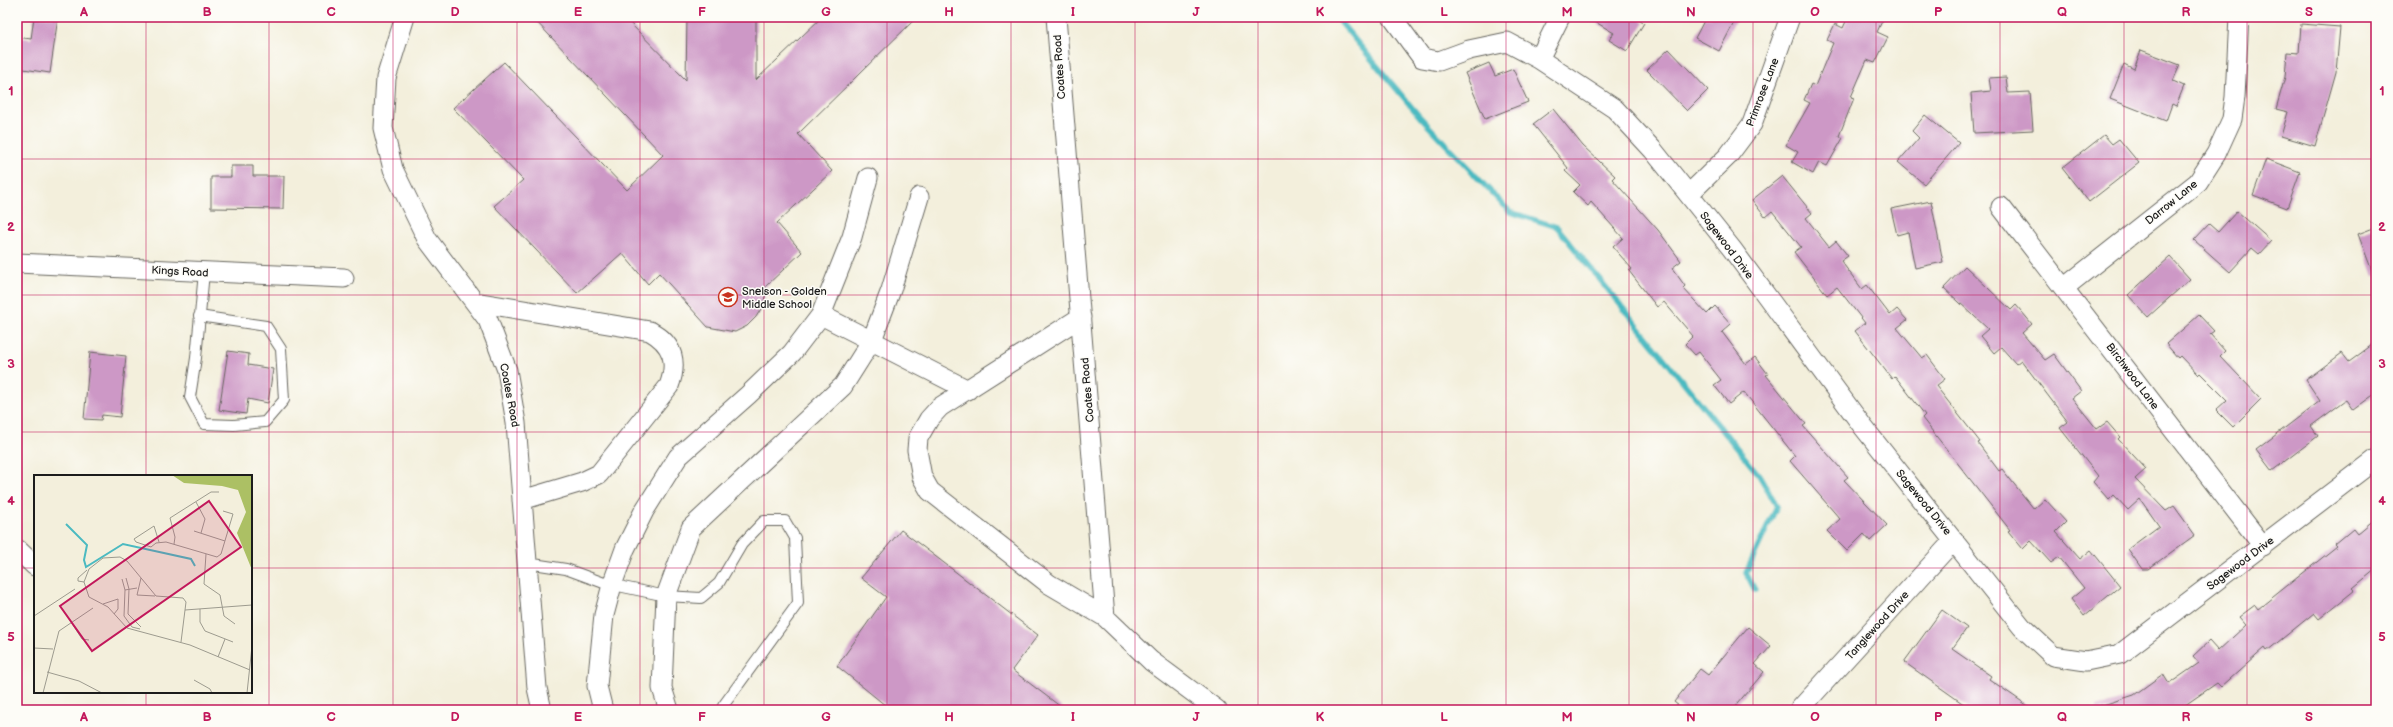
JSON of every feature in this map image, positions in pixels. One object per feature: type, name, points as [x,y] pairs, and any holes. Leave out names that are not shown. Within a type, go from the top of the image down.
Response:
[{"type":"street","name":"Coates Road","points":[[405,17],[386,78],[383,128],[393,169],[428,240],[488,320],[507,370],[516,423],[537,688],[542,710]]},
{"type":"street","name":"Coates Road","points":[[1056,17],[1105,617]]},
{"type":"street","name":"Sagewood Drive","points":[[1392,17],[1422,58],[1440,62],[1468,50],[1507,42],[1539,59],[1615,109],[1653,150],[1732,249],[1864,428],[2022,627],[2053,656],[2086,661],[2120,654],[2376,459]]},
{"type":"street","points":[[1539,59],[1560,17]]},
{"type":"street","name":"Primrose Lane","points":[[1688,194],[1728,156],[1752,124],[1790,17]]},
{"type":"street","name":"Darrow Lane","points":[[2065,286],[2198,182],[2216,154],[2232,119],[2235,97],[2239,17]]},
{"type":"street","points":[[603,710],[598,686],[604,615],[612,584],[625,549],[644,511],[678,457],[748,395],[792,352],[821,315],[852,237],[868,178]]},
{"type":"street","points":[[669,710],[662,688],[666,596],[691,528],[843,386],[872,340],[891,290],[919,197]]},
{"type":"street","name":"Birchwood Lane","points":[[2001,207],[2065,286],[2263,546]]},
{"type":"street","name":"Kings Road","points":[[17,263],[344,278]]},
{"type":"street","points":[[475,302],[650,331],[662,338],[669,349],[674,362],[673,374],[669,386],[599,474],[582,482],[522,500]]},
{"type":"street","points":[[821,315],[968,390]]},
{"type":"street","points":[[1081,317],[940,407],[929,419],[918,438],[917,462],[922,477],[930,491],[1049,584],[1105,617],[1151,661],[1217,710]]},
{"type":"street","name":"Tanglewood Drive","points":[[1799,710],[1954,540]]},
{"type":"street","points":[[17,549],[34,565]]},
{"type":"lane","points":[[199,316],[266,326],[281,349],[284,400],[265,422],[234,425],[204,424],[190,397],[199,316],[204,272]]},
{"type":"lane","points":[[527,563],[566,569],[612,584],[666,596],[701,598],[719,583],[742,544],[764,522],[785,521],[795,538],[798,603],[723,706],[723,710]]},
{"type":"building","points":[[34,17],[58,17],[50,73],[17,68],[17,37],[31,39]]},
{"type":"building","points":[[532,17],[624,17],[686,80],[687,17],[756,17],[756,80],[822,17],[917,17],[798,134],[832,171],[777,223],[802,252],[766,286],[764,304],[756,317],[747,326],[735,332],[708,327],[659,273],[648,284],[622,253],[577,293],[494,206],[523,180],[453,108],[504,62],[627,190],[663,155]]},
{"type":"building","points":[[1587,17],[1637,17],[1644,23],[1627,51],[1609,40],[1614,33]]},
{"type":"building","points":[[1706,17],[1737,17],[1719,51],[1695,38]]},
{"type":"building","points":[[1848,17],[1884,17],[1877,32],[1888,37],[1875,63],[1867,60],[1851,97],[1854,98],[1839,136],[1843,138],[1827,166],[1819,162],[1813,174],[1792,162],[1798,152],[1786,145],[1810,103],[1804,100],[1811,84],[1815,86],[1833,43],[1827,40],[1835,24],[1843,28]]},
{"type":"building","points":[[2301,24],[2340,27],[2336,72],[2315,146],[2281,136],[2288,112],[2276,109],[2285,77],[2287,52],[2299,53]]},
{"type":"building","points":[[1669,49],[1708,90],[1687,111],[1647,70]]},
{"type":"building","points":[[2141,50],[2180,65],[2173,81],[2184,86],[2176,106],[2172,104],[2166,121],[2110,99],[2124,64],[2134,69]]},
{"type":"building","points":[[1489,63],[1495,76],[1513,69],[1528,102],[1485,119],[1465,73]]},
{"type":"building","points":[[2006,77],[2008,93],[2030,92],[2033,130],[1974,133],[1971,93],[1991,91],[1989,78]]},
{"type":"building","points":[[1553,109],[1583,146],[1615,176],[1612,179],[1658,230],[1681,261],[1672,268],[1685,286],[1683,288],[1707,314],[1715,306],[1731,324],[1722,332],[1746,364],[1755,357],[1768,374],[1766,375],[1806,424],[1803,426],[1848,477],[1844,480],[1887,525],[1870,541],[1864,534],[1847,551],[1827,531],[1840,519],[1790,461],[1795,456],[1744,392],[1729,404],[1714,385],[1721,380],[1699,352],[1695,355],[1685,344],[1693,336],[1664,302],[1657,307],[1629,271],[1632,269],[1613,247],[1623,238],[1591,202],[1588,206],[1573,192],[1580,185],[1565,171],[1568,168],[1533,124]]},
{"type":"building","points":[[1925,115],[1959,143],[1924,184],[1898,162],[1919,138],[1912,131]]},
{"type":"building","points":[[2104,135],[2112,144],[2119,139],[2139,163],[2089,202],[2062,168]]},
{"type":"building","points":[[2266,159],[2300,172],[2287,208],[2253,195]]},
{"type":"building","points":[[231,166],[253,166],[253,176],[284,176],[283,209],[211,208],[211,177],[231,177]]},
{"type":"building","points":[[1782,176],[1812,213],[1806,218],[1829,247],[1836,241],[1848,256],[1841,261],[1862,289],[1867,285],[1890,315],[1897,309],[1907,320],[1897,328],[1922,358],[1927,355],[1945,379],[1936,386],[1980,442],[1978,443],[1999,471],[2002,469],[2034,509],[2045,499],[2066,522],[2056,532],[2080,559],[2091,550],[2120,586],[2084,616],[2071,599],[2084,588],[2059,557],[2051,563],[2031,541],[2023,549],[2008,531],[2010,530],[1922,418],[1925,415],[1895,376],[1892,379],[1855,331],[1865,323],[1837,287],[1827,295],[1794,252],[1801,247],[1772,211],[1765,217],[1752,200]]},
{"type":"building","points":[[1931,201],[1943,262],[1915,268],[1908,232],[1897,235],[1891,209]]},
{"type":"building","points":[[2237,211],[2271,241],[2259,254],[2252,248],[2230,272],[2194,240],[2209,224],[2218,232]]},
{"type":"building","points":[[2376,227],[2376,276],[2374,276],[2358,234]]},
{"type":"building","points":[[2170,257],[2190,279],[2148,317],[2128,295]]},
{"type":"building","points":[[1965,266],[2011,310],[2016,305],[2032,324],[2022,333],[2045,360],[2054,354],[2081,391],[2072,398],[2097,429],[2107,422],[2120,437],[2118,439],[2146,469],[2135,479],[2166,511],[2174,506],[2195,535],[2148,569],[2142,569],[2128,549],[2159,526],[2140,499],[2128,510],[2114,495],[2109,500],[2093,482],[2098,476],[2060,428],[2068,422],[2021,360],[2016,364],[2001,347],[1994,353],[1980,336],[1988,329],[1944,288]]},
{"type":"building","points":[[2199,315],[2214,331],[2210,334],[2225,351],[2220,356],[2261,399],[2233,427],[2216,410],[2227,400],[2200,373],[2198,375],[2180,356],[2178,358],[2166,344]]},
{"type":"building","points":[[2376,342],[2376,393],[2353,410],[2346,400],[2311,426],[2318,436],[2272,471],[2256,450],[2320,401],[2306,380],[2342,353],[2349,362]]},
{"type":"building","points":[[228,351],[249,354],[248,365],[273,369],[268,403],[248,399],[246,414],[219,410]]},
{"type":"building","points":[[90,352],[126,356],[120,417],[102,415],[101,420],[84,419]]},
{"type":"building","points":[[2376,518],[2376,569],[2353,588],[2355,590],[2319,619],[2314,613],[2267,651],[2265,648],[2221,687],[2217,683],[2178,710],[2097,710],[2097,707],[2134,695],[2163,674],[2169,684],[2199,663],[2193,656],[2209,641],[2218,651],[2246,625],[2239,617],[2255,605],[2258,609],[2337,546],[2335,544],[2353,529],[2357,534]]},
{"type":"building","points":[[901,530],[1038,635],[1012,670],[1065,710],[891,710],[837,666],[886,597],[861,578]]},
{"type":"building","points":[[1942,610],[1967,628],[1952,649],[1991,676],[1989,679],[2034,710],[1972,710],[1904,662]]},
{"type":"building","points":[[1748,627],[1771,646],[1755,664],[1764,672],[1732,710],[1684,710],[1674,702],[1700,669],[1708,675]]},
{"type":"waterway","points":[[1336,17],[1420,117],[1510,212],[1557,227],[1759,475],[1777,506],[1746,573],[1755,590]]},
{"type":"place","name":"Snelson - Golden Middle School","points":[[728,297]]}]
